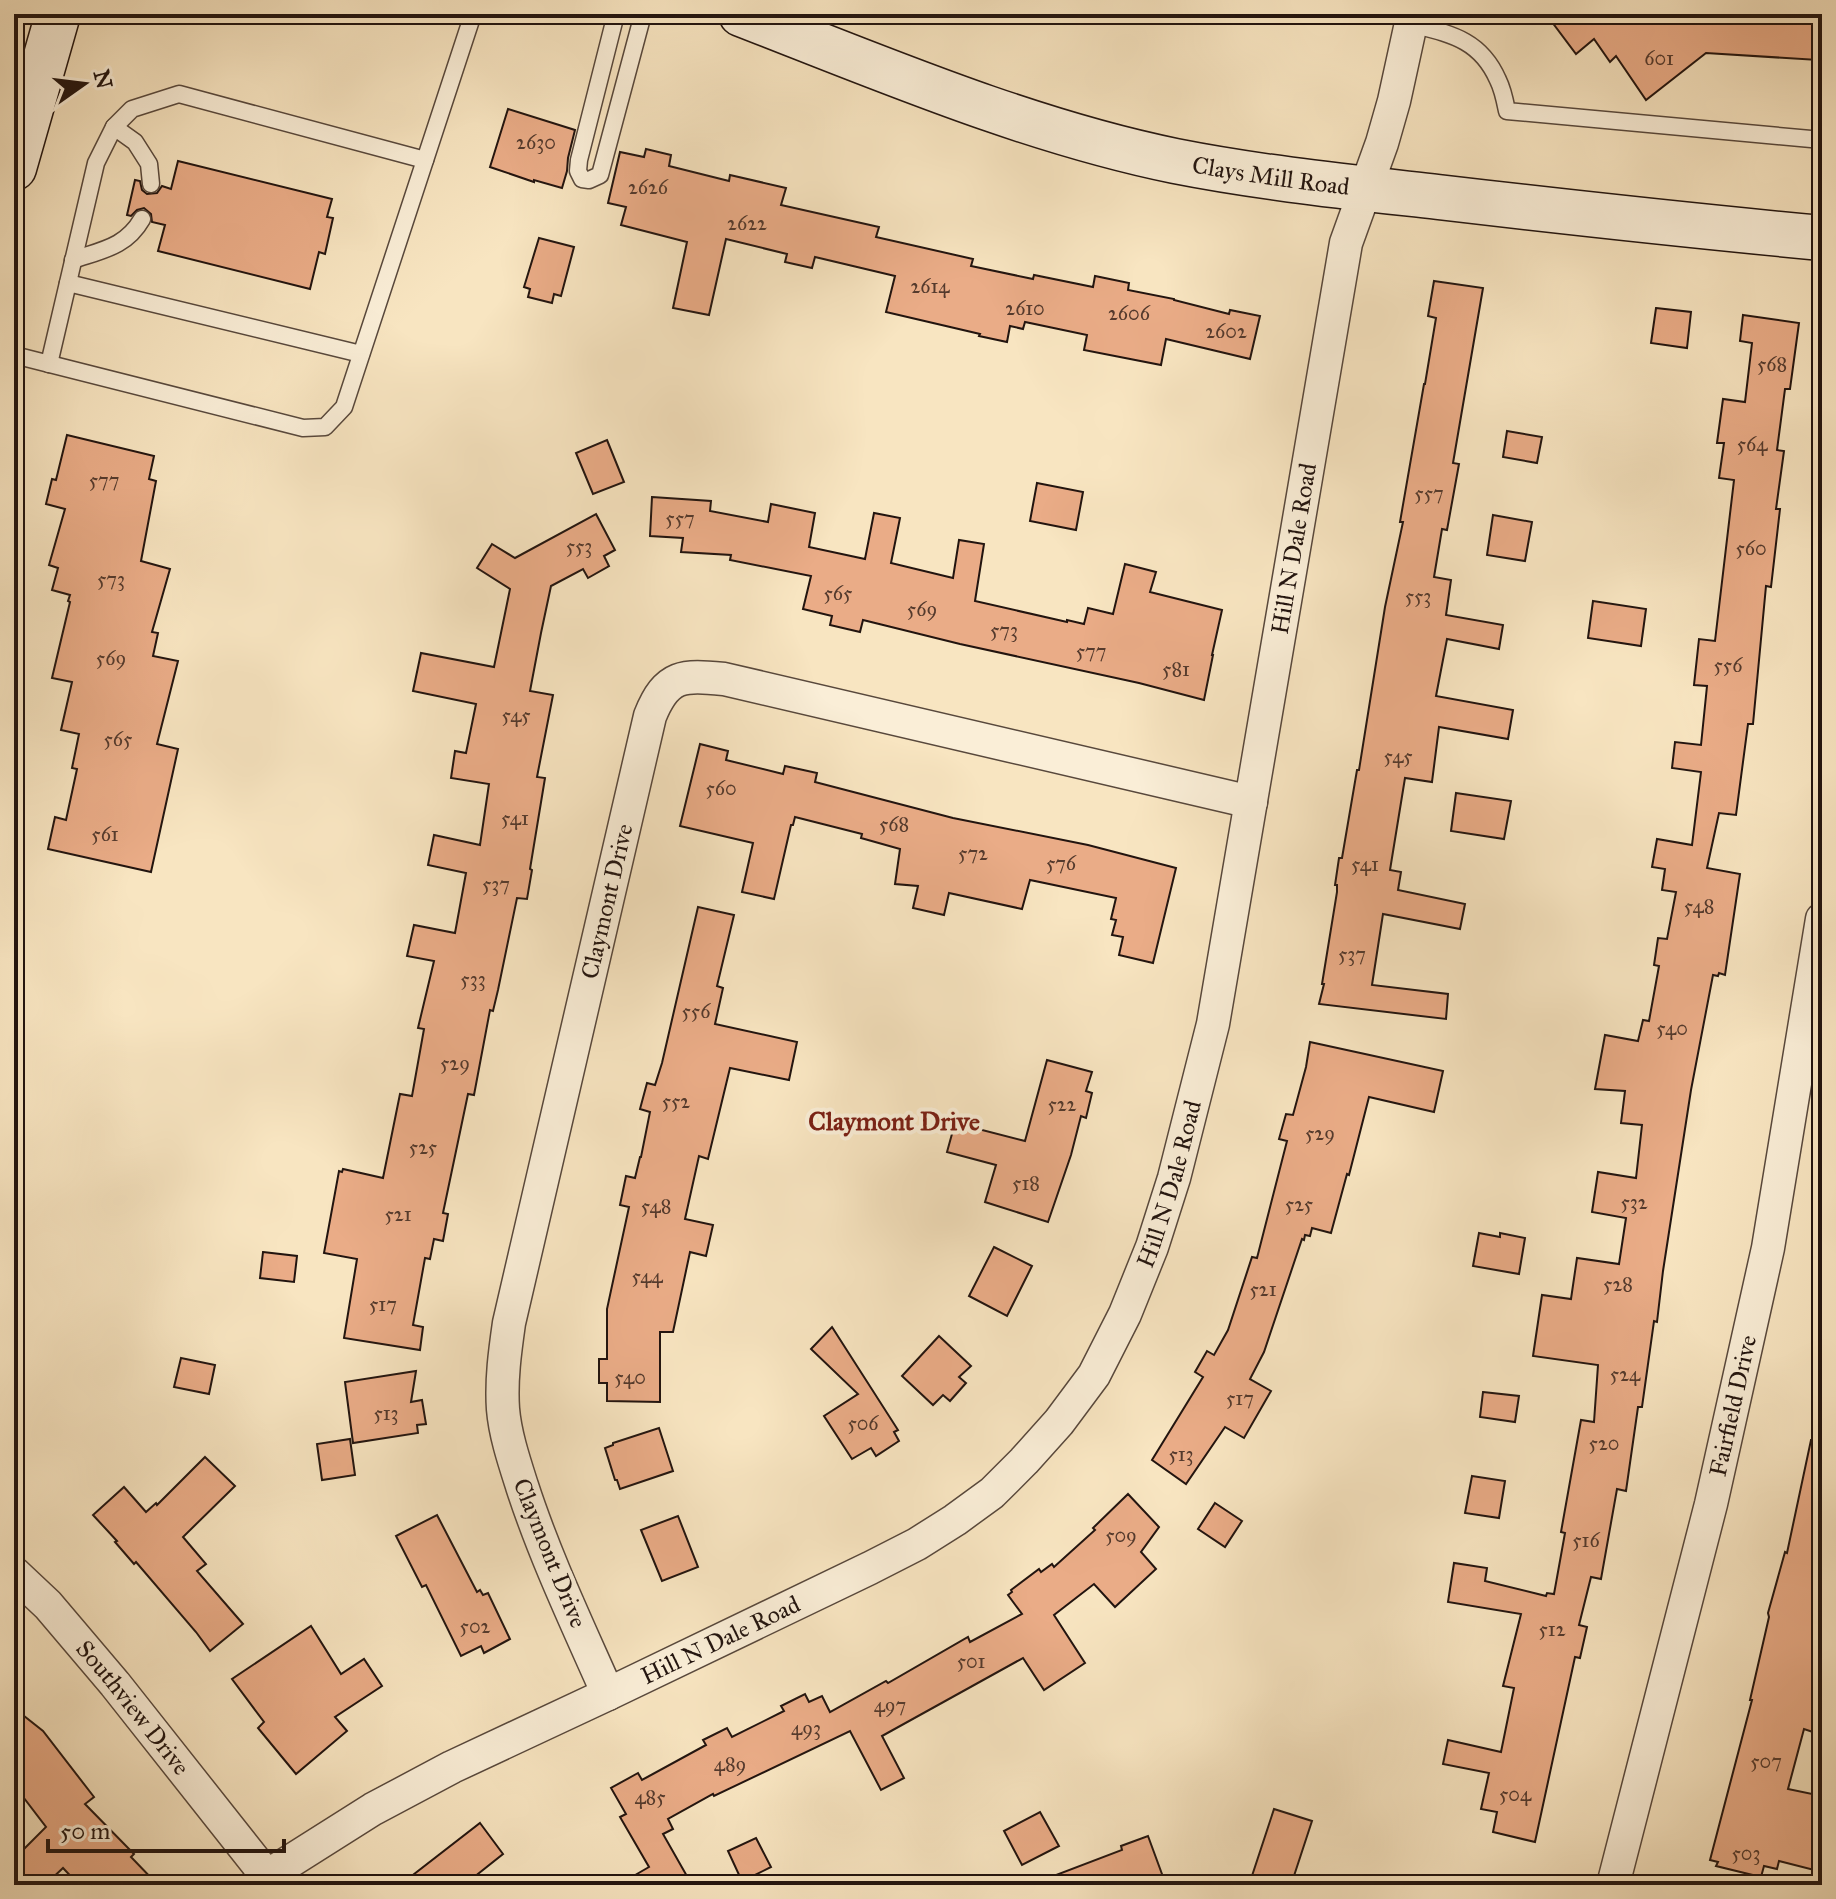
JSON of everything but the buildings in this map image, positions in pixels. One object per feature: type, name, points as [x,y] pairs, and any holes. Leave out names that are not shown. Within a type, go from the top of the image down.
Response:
[{"type":"main road","points":[[14,168],[58,14]]},
{"type":"main road","name":"Clays Mill Road","points":[[741,14],[986,107],[1091,140],[1173,160],[1364,189],[1635,221],[1822,238]]},
{"type":"street","name":"Hill N Dale Road","points":[[266,1882],[373,1809],[452,1767],[917,1544],[992,1493],[1059,1422],[1094,1375],[1125,1314],[1152,1247],[1174,1178],[1213,1024],[1346,243],[1386,129],[1412,19]]},
{"type":"street","name":"Claymont Drive","points":[[608,1694],[547,1554],[521,1484],[503,1410],[504,1366],[509,1323],[655,702],[671,683],[682,678],[724,679],[1251,802]]},
{"type":"street","name":"Fairfield Drive","points":[[1613,1885],[1711,1504],[1768,1248],[1822,919]]},
{"type":"street","name":"Southview Drive","points":[[14,1573],[48,1605],[115,1684],[266,1882]]},
{"type":"lane","points":[[14,355],[303,428],[325,427],[344,407],[473,14]]},
{"type":"lane","points":[[616,14],[579,160],[578,171],[582,179],[589,180],[600,175],[643,14]]},
{"type":"lane","points":[[1412,19],[1453,35],[1481,52],[1499,81],[1507,111],[1822,140]]},
{"type":"lane","points":[[49,364],[96,163],[114,127],[132,109],[179,94],[425,160]]},
{"type":"lane","points":[[114,127],[135,142],[149,164],[151,184]]},
{"type":"lane","points":[[73,260],[120,244],[135,231],[142,219]]},
{"type":"lane","points":[[68,283],[361,354]]},
{"type":"district","name":"Claymont Drive","points":[[894,1121]]}]
